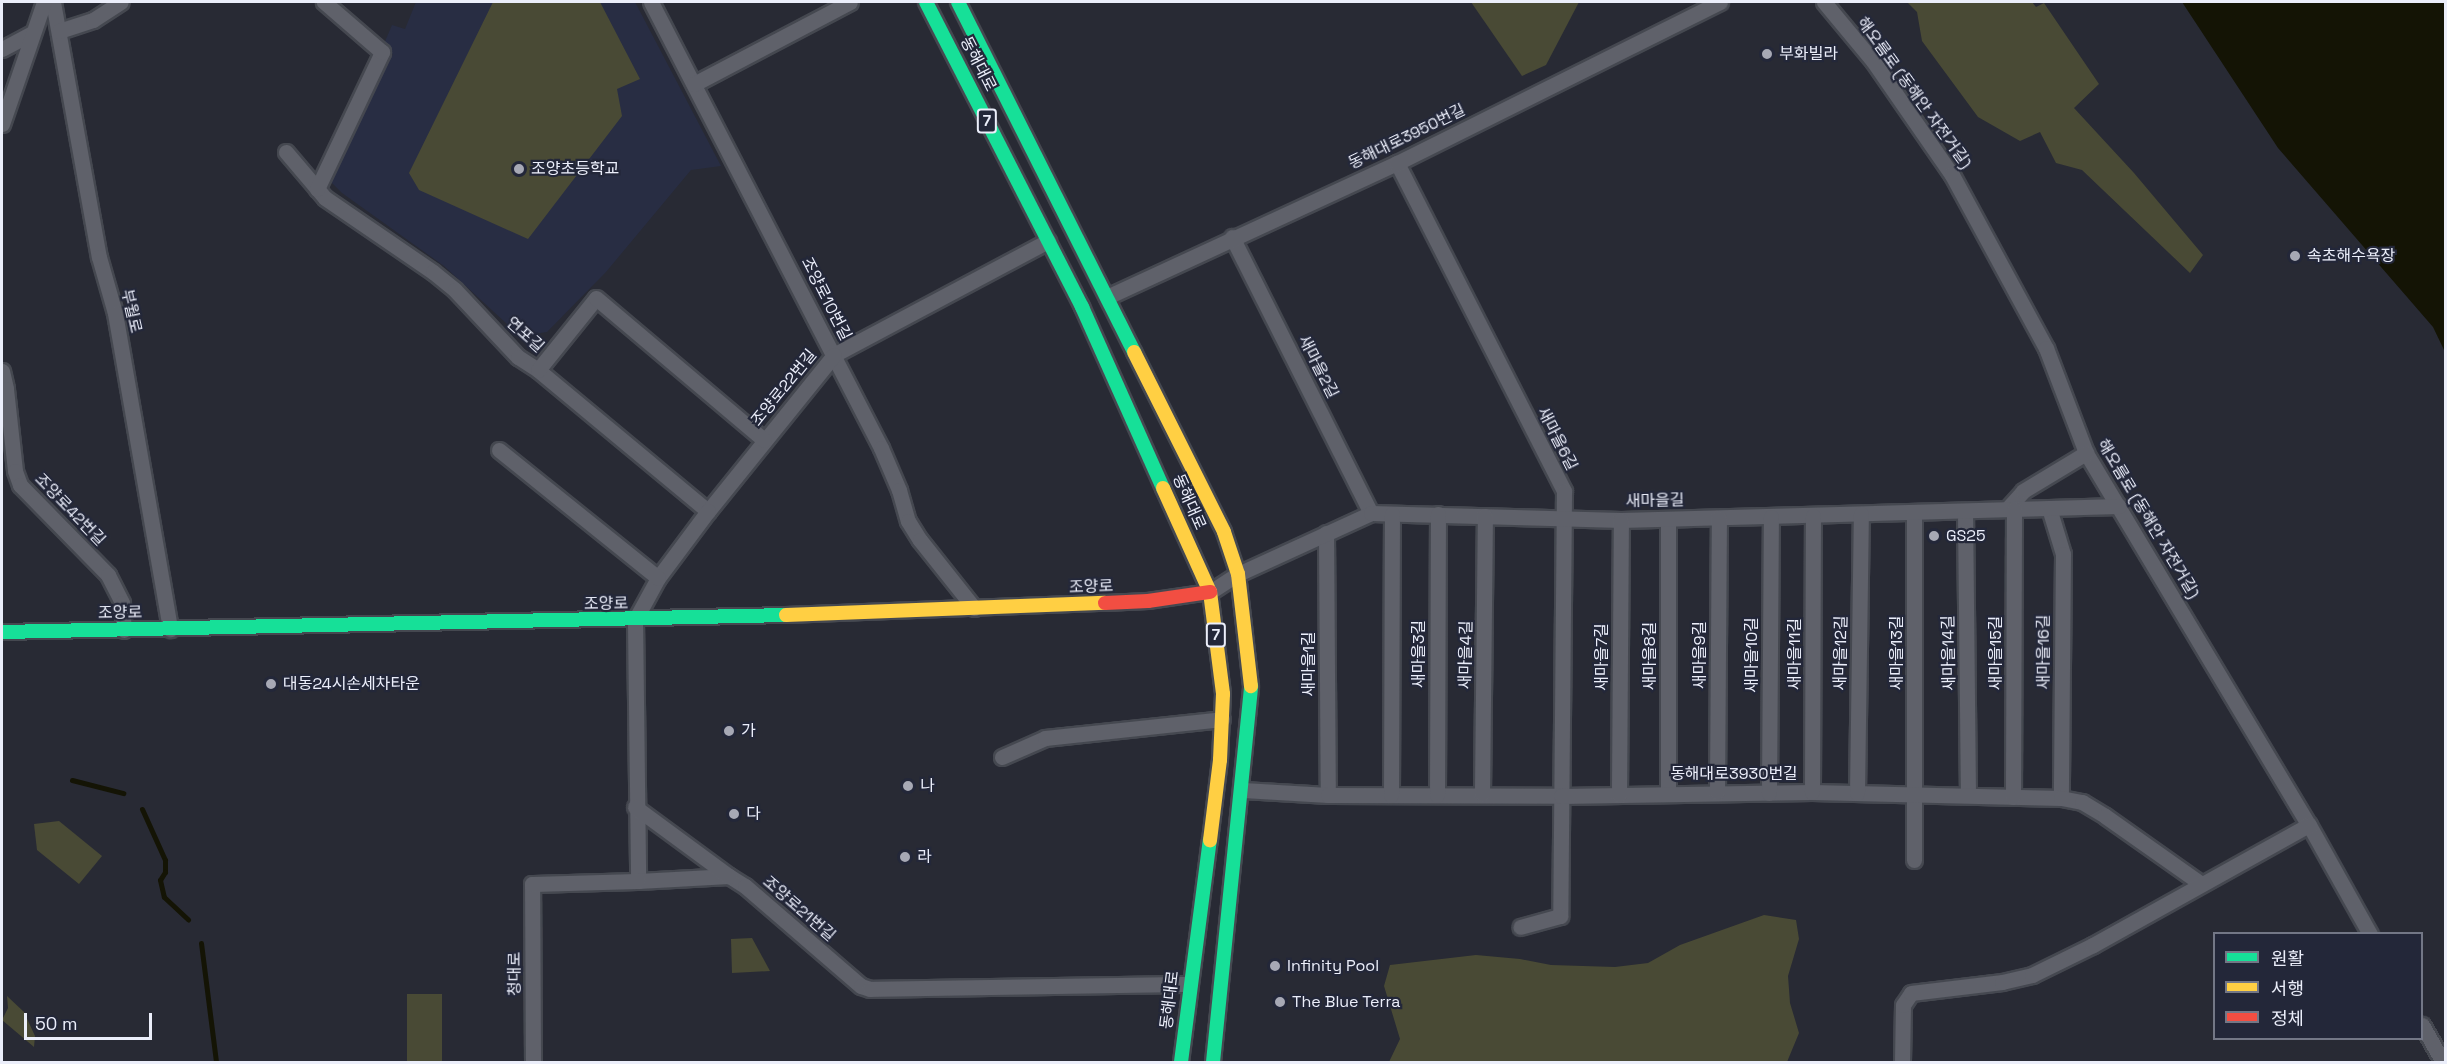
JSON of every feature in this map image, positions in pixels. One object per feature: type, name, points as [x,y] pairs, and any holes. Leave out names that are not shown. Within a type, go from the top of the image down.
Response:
[{"type":"main road","name":"동해대로","points":[[926,2],[1082,307],[1210,592],[1223,694],[1222,719],[1217,789],[1181,1062]]},
{"type":"main road","name":"동해대로","points":[[958,2],[1224,532],[1238,574],[1251,682],[1243,790],[1213,1062]]},
{"type":"main road","points":[[1048,241],[1073,228]]},
{"type":"main road","name":"조양로","points":[[2,632],[635,620],[1148,601],[1210,592]]},
{"type":"street","points":[[2,124],[44,2]]},
{"type":"street","name":"부월로","points":[[53,2],[99,257],[115,313],[170,629]]},
{"type":"street","points":[[59,31],[93,20],[120,2]]},
{"type":"street","points":[[317,189],[382,52],[324,2]]},
{"type":"street","name":"조양로10번길","points":[[651,2],[881,448],[899,490],[908,521],[920,540],[974,608]]},
{"type":"street","points":[[694,84],[850,2]]},
{"type":"street","name":"동해대로3950번길","points":[[1107,297],[1232,237],[1397,163],[1720,2]]},
{"type":"street","name":"해오름로 (동해안 자전거길)","points":[[1824,2],[1873,61],[1952,175],[2046,348],[2086,453],[2309,825],[2369,932]]},
{"type":"street","points":[[2,50],[32,33]]},
{"type":"street","name":"연포길","points":[[286,152],[325,198],[433,272],[455,290],[518,357],[538,370],[708,511]]},
{"type":"street","name":"새마을6길","points":[[1397,163],[1564,491],[1560,916],[1520,927]]},
{"type":"street","name":"새마을2길","points":[[1232,237],[1371,513]]},
{"type":"street","name":"조양로22번길","points":[[635,620],[658,578],[708,511],[834,355],[1048,241]]},
{"type":"street","points":[[538,370],[596,298],[764,440]]},
{"type":"street","name":"조양로42번길","points":[[2,371],[15,471],[20,485],[108,575],[122,603],[124,630]]},
{"type":"street","points":[[499,450],[658,578]]},
{"type":"street","points":[[2010,509],[2023,491],[2086,453]]},
{"type":"street","name":"새마을길","points":[[1210,592],[1238,574],[1371,513],[1565,516],[1621,520],[2119,506]]},
{"type":"street","name":"새마을16길","points":[[2049,508],[2063,554],[2061,798]]},
{"type":"street","name":"새마을15길","points":[[2010,509],[2013,797]]},
{"type":"street","name":"새마을14길","points":[[1965,511],[1968,795]]},
{"type":"street","name":"새마을13길","points":[[1914,512],[1914,860]]},
{"type":"street","points":[[1390,795],[1392,514]]},
{"type":"street","name":"새마을3길","points":[[1437,795],[1438,514]]},
{"type":"street","name":"새마을12길","points":[[1857,793],[1862,514]]},
{"type":"street","name":"새마을4길","points":[[1482,794],[1485,516]]},
{"type":"street","name":"새마을11길","points":[[1812,792],[1813,516]]},
{"type":"street","name":"새마을10길","points":[[1769,793],[1770,517]]},
{"type":"street","name":"새마을9길","points":[[1717,792],[1719,518]]},
{"type":"street","name":"새마을8길","points":[[1668,519],[1668,792]]},
{"type":"street","name":"새마을7길","points":[[1619,795],[1621,520]]},
{"type":"street","name":"새마을1길","points":[[1326,533],[1328,795]]},
{"type":"street","points":[[635,620],[635,807],[638,881],[729,876]]},
{"type":"street","points":[[1002,758],[1045,738],[1222,719]]},
{"type":"street","name":"동해대로3930번길","points":[[1243,790],[1328,795],[1561,796],[1668,792],[1812,792],[2061,798],[2082,802],[2105,816],[2200,883]]},
{"type":"street","name":"조양로21번길","points":[[635,807],[745,886],[861,986],[870,989],[1190,984]]},
{"type":"street","points":[[1902,1062],[1903,1005],[1911,993],[2002,982],[2032,975],[2093,945],[2200,883],[2309,825]]},
{"type":"street","name":"청대로","points":[[533,1062],[532,884],[638,881]]},
{"type":"street","points":[[2423,1028],[2443,1062]]},
{"type":"shaded area","name":"조양초등학교","points":[[416,2],[635,2],[721,166],[691,170],[606,272],[547,332],[520,336],[444,266],[342,193],[329,180],[393,54],[386,53],[383,46],[392,25],[405,29]]},
{"type":"shaded area","points":[[2182,2],[2445,2],[2445,352],[2433,327],[2278,148]]},
{"type":"green space","points":[[493,2],[600,2],[640,79],[617,89],[622,116],[528,239],[419,190],[409,173]]},
{"type":"green space","points":[[1471,2],[1579,2],[1546,65],[1522,76]]},
{"type":"green space","points":[[1907,2],[2032,2],[2036,7],[2044,3],[2099,84],[2074,108],[2134,173],[2203,255],[2190,273],[2082,170],[2056,163],[2040,132],[2020,141],[1978,117],[1922,41],[1917,12]]},
{"type":"green space","points":[[59,821],[102,856],[79,884],[37,850],[34,824]]},
{"type":"green space","points":[[1764,915],[1796,920],[1799,939],[1788,976],[1790,1003],[1799,1033],[1787,1062],[1389,1062],[1400,1039],[1384,986],[1390,965],[1476,955],[1520,959],[1551,965],[1615,967],[1648,963],[1680,945]]},
{"type":"green space","points":[[752,938],[770,971],[732,973],[731,939]]},
{"type":"green space","points":[[407,994],[442,994],[442,1062],[407,1062]]},
{"type":"green space","points":[[7,996],[24,1012],[35,1036],[34,1047],[2,1020],[8,1008]]},
{"type":"waterway","points":[[72,780],[123,793]]},
{"type":"waterway","points":[[142,809],[165,860],[165,872],[160,880],[164,897],[188,919]]},
{"type":"waterway","points":[[201,943],[216,1062]]},
{"type":"traffic: fast","points":[[926,2],[1082,307],[1163,488]]},
{"type":"traffic: fast","points":[[958,2],[1134,352]]},
{"type":"traffic: fast","points":[[2,632],[786,615]]},
{"type":"traffic: fast","points":[[1213,1062],[1251,686]]},
{"type":"traffic: fast","points":[[1181,1062],[1210,840]]},
{"type":"traffic: slow","points":[[1134,352],[1224,532],[1238,574],[1251,686]]},
{"type":"traffic: slow","points":[[1163,488],[1210,592],[1223,694],[1220,760],[1210,840]]},
{"type":"traffic: slow","points":[[786,615],[1105,603]]},
{"type":"traffic: jam","points":[[1105,603],[1148,601],[1210,592]]},
{"type":"place","name":"부화빌라","points":[[1767,54]]},
{"type":"place","name":"조양초등학교","points":[[519,169]]},
{"type":"place","name":"속초해수욕장","points":[[2295,256]]},
{"type":"place","name":"GS25","points":[[1934,536]]},
{"type":"place","name":"대동24시손세차타운","points":[[271,684]]},
{"type":"place","name":"가","points":[[729,731]]},
{"type":"place","name":"나","points":[[908,786]]},
{"type":"place","name":"다","points":[[734,814]]},
{"type":"place","name":"라","points":[[905,857]]},
{"type":"place","name":"Infinity Pool","points":[[1275,966]]},
{"type":"place","name":"The Blue Terra","points":[[1280,1002]]}]
